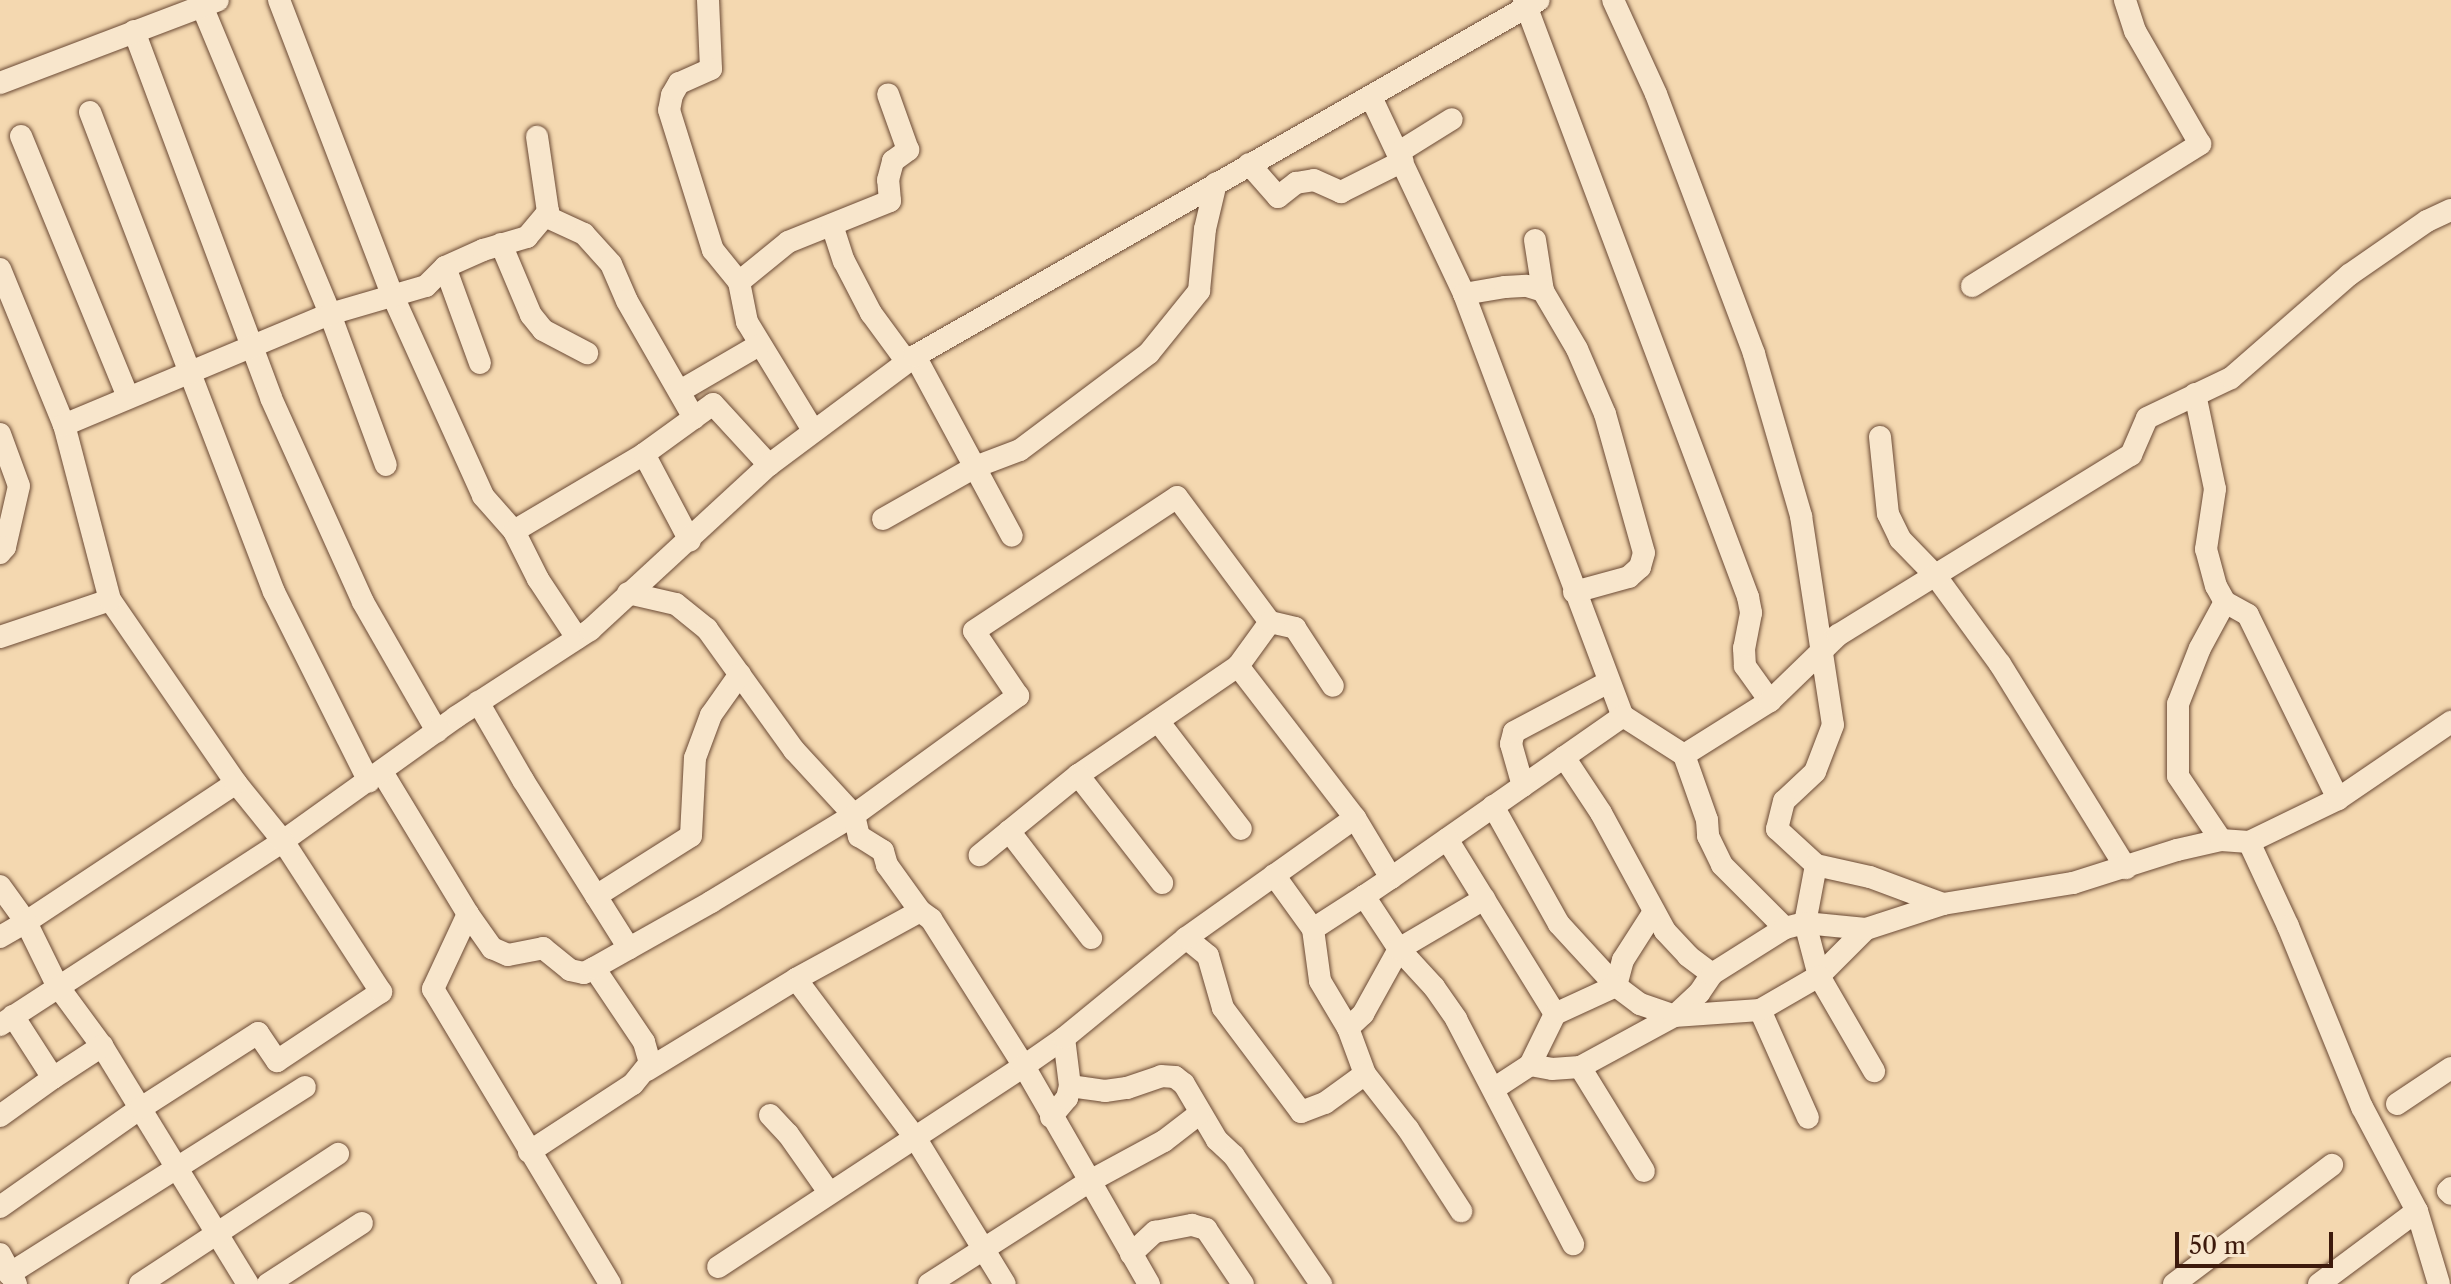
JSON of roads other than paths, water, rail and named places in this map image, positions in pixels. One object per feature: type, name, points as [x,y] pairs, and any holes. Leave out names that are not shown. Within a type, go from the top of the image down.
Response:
[{"type":"street","points":[[279,0],[392,294],[483,496],[514,531],[538,579],[577,638]]},
{"type":"street","points":[[708,0],[711,69],[679,83],[669,110],[713,250],[739,282],[747,322],[813,430]]},
{"type":"street","points":[[1613,0],[1656,94],[1754,354],[1801,516],[1833,725],[1815,772],[1784,801],[1777,829],[1816,865],[1870,877],[1943,904]]},
{"type":"street","points":[[1972,286],[2200,144],[2135,31],[2125,0]]},
{"type":"street","points":[[53,1078],[7,1020],[283,841],[478,702],[577,638],[690,541],[769,465],[813,430],[911,359],[1371,97],[1529,2],[1748,597],[1751,613],[1744,648],[1745,666],[1770,701]]},
{"type":"street","points":[[0,83],[210,3],[386,465]]},
{"type":"street","points":[[134,31],[271,398],[363,602],[437,731]]},
{"type":"street","points":[[739,282],[788,242],[890,201],[888,180],[893,161],[908,150],[888,94]]},
{"type":"street","points":[[1371,97],[1464,294],[1623,716],[1684,755],[1707,820],[1708,836],[1722,865],[1795,925],[1819,976],[1874,1071]]},
{"type":"street","points":[[90,112],[274,592],[375,777],[492,948],[508,955],[543,948],[570,970],[584,973],[854,815],[1018,696],[974,631],[1177,497],[1270,622],[1295,628],[1333,686]]},
{"type":"street","points":[[1249,164],[1278,197],[1296,183],[1314,180],[1341,192],[1401,156],[1452,119]]},
{"type":"street","points":[[21,136],[128,397]]},
{"type":"street","points":[[64,425],[330,314],[426,286],[445,267],[527,237],[548,212],[537,137]]},
{"type":"street","points":[[883,519],[975,467],[1020,450],[1149,353],[1199,291],[1203,279],[1205,229],[1216,183]]},
{"type":"street","points":[[1684,755],[1719,737],[1770,701],[1838,635],[2131,455],[2147,418],[2231,378],[2349,275],[2427,221],[2451,210]]},
{"type":"street","points":[[545,216],[584,234],[611,264],[627,301],[694,418]]},
{"type":"street","points":[[832,225],[844,261],[871,313],[911,359],[1012,536]]},
{"type":"street","points":[[1535,240],[1543,291],[1577,349],[1605,414],[1644,553],[1640,567],[1629,577],[1574,592]]},
{"type":"street","points":[[501,244],[531,315],[543,330],[587,353]]},
{"type":"street","points":[[445,267],[480,363]]},
{"type":"street","points":[[0,269],[64,425],[110,600],[236,783],[283,841],[381,992],[277,1061],[258,1033],[141,1108],[0,1207]]},
{"type":"street","points":[[1464,294],[1527,286],[1543,291]]},
{"type":"street","points":[[680,391],[759,345]]},
{"type":"street","points":[[2195,394],[2215,489],[2206,549],[2216,586],[2225,602],[2248,615],[2338,799]]},
{"type":"street","points":[[514,531],[644,454],[713,404],[769,465]]},
{"type":"street","points":[[0,434],[19,486],[5,547],[0,553]]},
{"type":"street","points":[[1880,437],[1888,514],[1900,539],[1935,575],[2000,664],[2126,868]]},
{"type":"street","points":[[644,454],[690,541]]},
{"type":"street","points":[[628,593],[676,604],[707,629],[794,750],[854,815],[859,836],[883,851],[887,865],[920,911],[931,919],[1024,1066],[1149,1284]]},
{"type":"street","points":[[0,637],[110,600]]},
{"type":"street","points":[[2221,840],[2178,776],[2178,704],[2200,648],[2225,602]]},
{"type":"street","points":[[980,855],[1078,775],[1238,666],[1270,622]]},
{"type":"street","points":[[1238,666],[1355,818],[1391,878]]},
{"type":"street","points":[[596,896],[691,836],[695,758],[711,715],[740,674]]},
{"type":"street","points":[[1523,786],[1511,744],[1514,732],[1609,682]]},
{"type":"street","points":[[478,702],[629,948]]},
{"type":"street","points":[[1313,929],[1623,716]]},
{"type":"street","points":[[1158,721],[1241,829]]},
{"type":"street","points":[[1530,1065],[1552,1069],[1580,1067],[1674,1016],[1699,993],[1712,974],[1795,925],[1866,929],[1943,904],[2073,883],[2177,850],[2221,840],[2249,842],[2338,799],[2451,722]]},
{"type":"street","points":[[1564,757],[1601,813],[1653,913],[1688,956],[1712,974]]},
{"type":"street","points":[[1078,775],[1162,883]]},
{"type":"street","points":[[0,937],[236,783]]},
{"type":"street","points":[[1493,806],[1559,924],[1616,986],[1640,1004],[1674,1016],[1760,1010],[1819,976],[1866,929]]},
{"type":"street","points":[[718,1267],[828,1191],[916,1139],[1064,1038],[1186,938],[1355,818]]},
{"type":"street","points":[[1009,831],[1091,938]]},
{"type":"street","points":[[1447,839],[1555,1014]]},
{"type":"street","points":[[2249,842],[2288,926],[2362,1107],[2417,1211],[2439,1284]]},
{"type":"street","points":[[1795,925],[1816,865]]},
{"type":"street","points":[[1274,875],[1313,929],[1320,981],[1348,1028],[1365,1074],[1408,1129],[1461,1211]]},
{"type":"street","points":[[0,886],[26,922],[57,985],[102,1046],[248,1284]]},
{"type":"street","points":[[1364,896],[1399,949],[1449,1008],[1495,1088],[1573,1244]]},
{"type":"street","points":[[1348,1028],[1363,1014],[1399,949],[1484,899]]},
{"type":"street","points":[[529,1152],[633,1084],[647,1070],[796,979],[920,911]]},
{"type":"street","points":[[1616,986],[1623,960],[1653,913]]},
{"type":"street","points":[[468,914],[433,989],[610,1284]]},
{"type":"street","points":[[1186,938],[1208,956],[1223,1008],[1301,1112],[1325,1103],[1365,1074]]},
{"type":"street","points":[[594,968],[644,1042],[650,1063],[647,1070]]},
{"type":"street","points":[[796,979],[916,1139],[980,1249],[1005,1284]]},
{"type":"street","points":[[1495,1088],[1530,1065],[1555,1014],[1616,986]]},
{"type":"street","points":[[1760,1010],[1808,1118]]},
{"type":"street","points":[[1051,1117],[1067,1098],[1070,1086],[1064,1038]]},
{"type":"street","points":[[0,1116],[102,1046]]},
{"type":"street","points":[[1580,1067],[1644,1171]]},
{"type":"street","points":[[2397,1104],[2451,1068]]},
{"type":"street","points":[[1070,1086],[1105,1091],[1127,1088],[1161,1076],[1175,1077],[1184,1084],[1199,1114],[1217,1140],[1234,1156],[1321,1284]]},
{"type":"street","points":[[8,1271],[179,1168],[305,1087]]},
{"type":"street","points":[[929,1284],[1090,1181],[1164,1141],[1199,1114]]},
{"type":"street","points":[[770,1115],[788,1134],[828,1191]]},
{"type":"street","points":[[140,1284],[338,1154]]},
{"type":"street","points":[[2174,1284],[2332,1165]]},
{"type":"street","points":[[2319,1284],[2417,1211]]},
{"type":"street","points":[[268,1284],[362,1223]]},
{"type":"street","points":[[1131,1254],[1155,1232],[1192,1225],[1206,1229],[1243,1284]]}]
